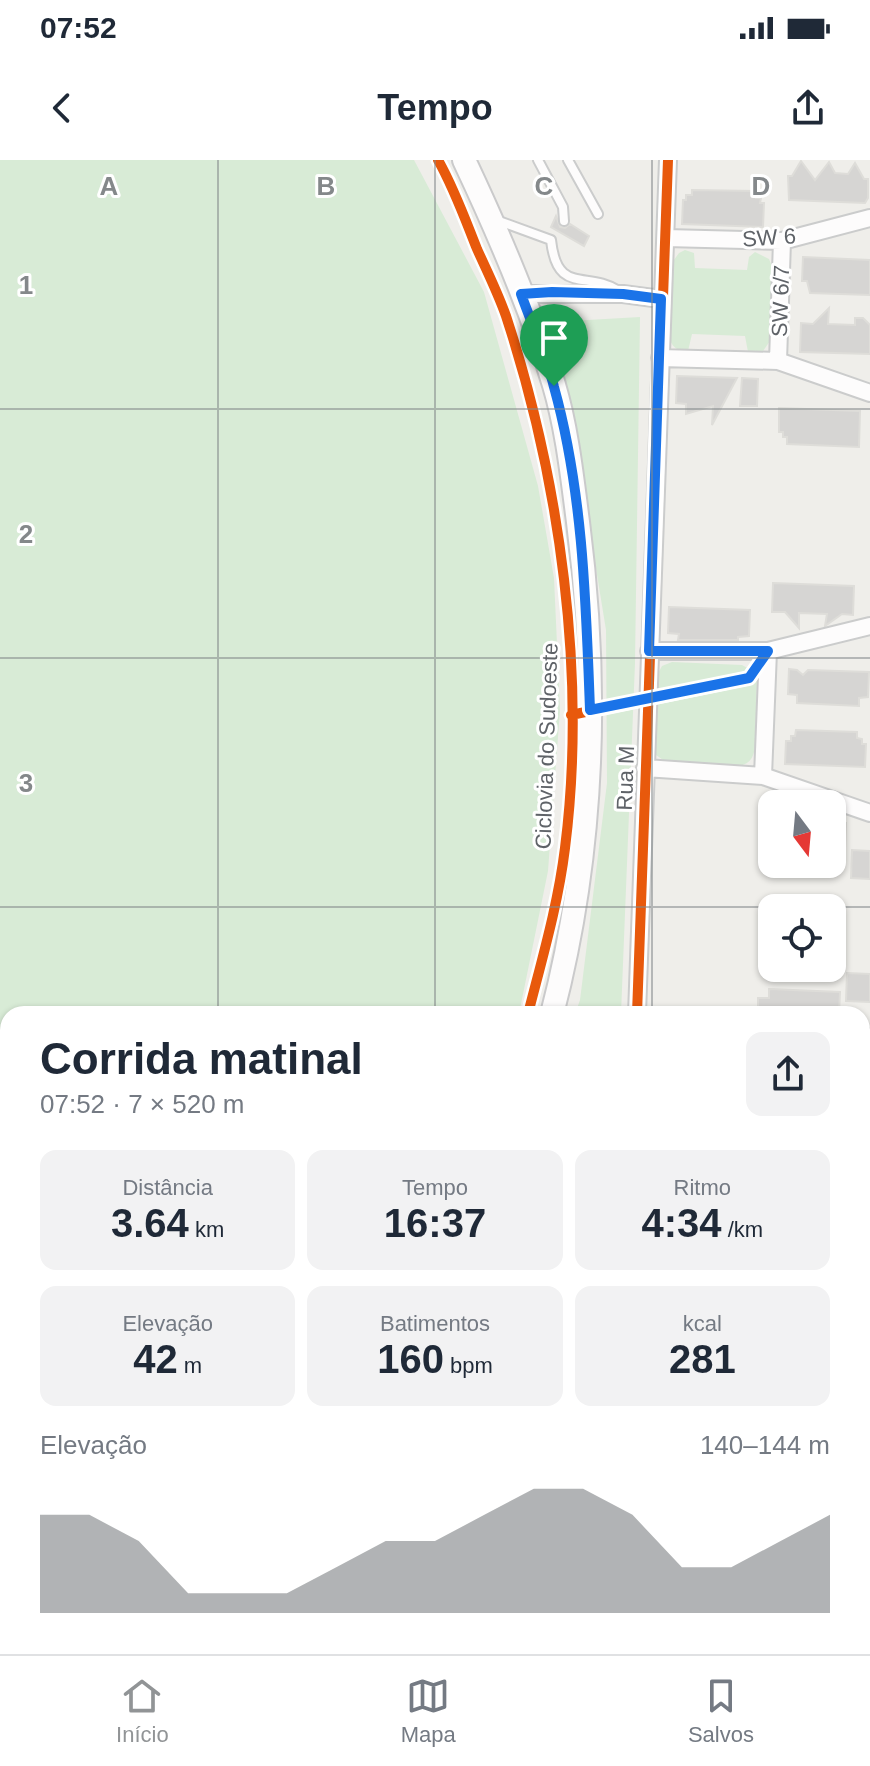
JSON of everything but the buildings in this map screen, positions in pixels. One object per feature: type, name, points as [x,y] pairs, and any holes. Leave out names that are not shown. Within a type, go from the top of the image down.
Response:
[{"type":"main road","points":[[464,160],[492,219],[554,386],[570,460],[586,586],[590,710],[587,802],[578,899],[554,1006]]},
{"type":"street","name":"Rua M","points":[[637,1006],[668,160]]},
{"type":"street","name":"SW 6","points":[[666,238],[782,241],[870,218]]},
{"type":"street","name":"SW 6/7","points":[[778,361],[782,241]]},
{"type":"street","points":[[521,294],[623,294],[661,299]]},
{"type":"street","points":[[660,358],[778,361],[870,393]]},
{"type":"street","points":[[649,651],[768,651],[870,626]]},
{"type":"street","points":[[763,776],[768,651]]},
{"type":"street","points":[[645,768],[763,776],[870,813]]},
{"type":"lane","points":[[538,160],[563,207],[564,221]]},
{"type":"lane","points":[[568,160],[598,214]]},
{"type":"lane","points":[[492,219],[551,240]]},
{"type":"lane","points":[[558,231],[551,240],[553,259],[564,272],[574,279],[611,286],[623,294]]},
{"type":"green space","points":[[0,160],[414,160],[484,292],[538,486],[554,578],[560,710],[548,871],[521,1006],[0,1006]]},
{"type":"green space","points":[[685,250],[694,253],[695,268],[747,270],[749,257],[755,252],[769,259],[773,269],[770,341],[763,351],[748,352],[745,336],[692,334],[688,351],[673,346],[669,336],[671,264]]},
{"type":"green space","points":[[640,317],[635,663],[621,1006],[578,1006],[607,783],[606,630],[560,347],[570,321]]},
{"type":"green space","points":[[672,662],[742,665],[753,671],[757,680],[755,747],[749,762],[739,766],[669,764],[656,755],[656,677],[662,666]]},
{"type":"cycle path","name":"Ciclovia do Sudoeste","points":[[438,160],[496,290],[525,379],[541,444],[564,579],[573,715],[571,782],[558,890],[530,1006]]},
{"type":"cycle path","points":[[637,1006],[668,160]]},
{"type":"cycle path","name":"Ciclovia do Sudoeste","points":[[571,715],[749,678],[768,651]]},
{"type":"route","points":[[521,294],[623,294],[661,299],[649,651],[768,651],[749,678],[590,710],[586,586],[570,460],[554,386],[521,294]]}]
